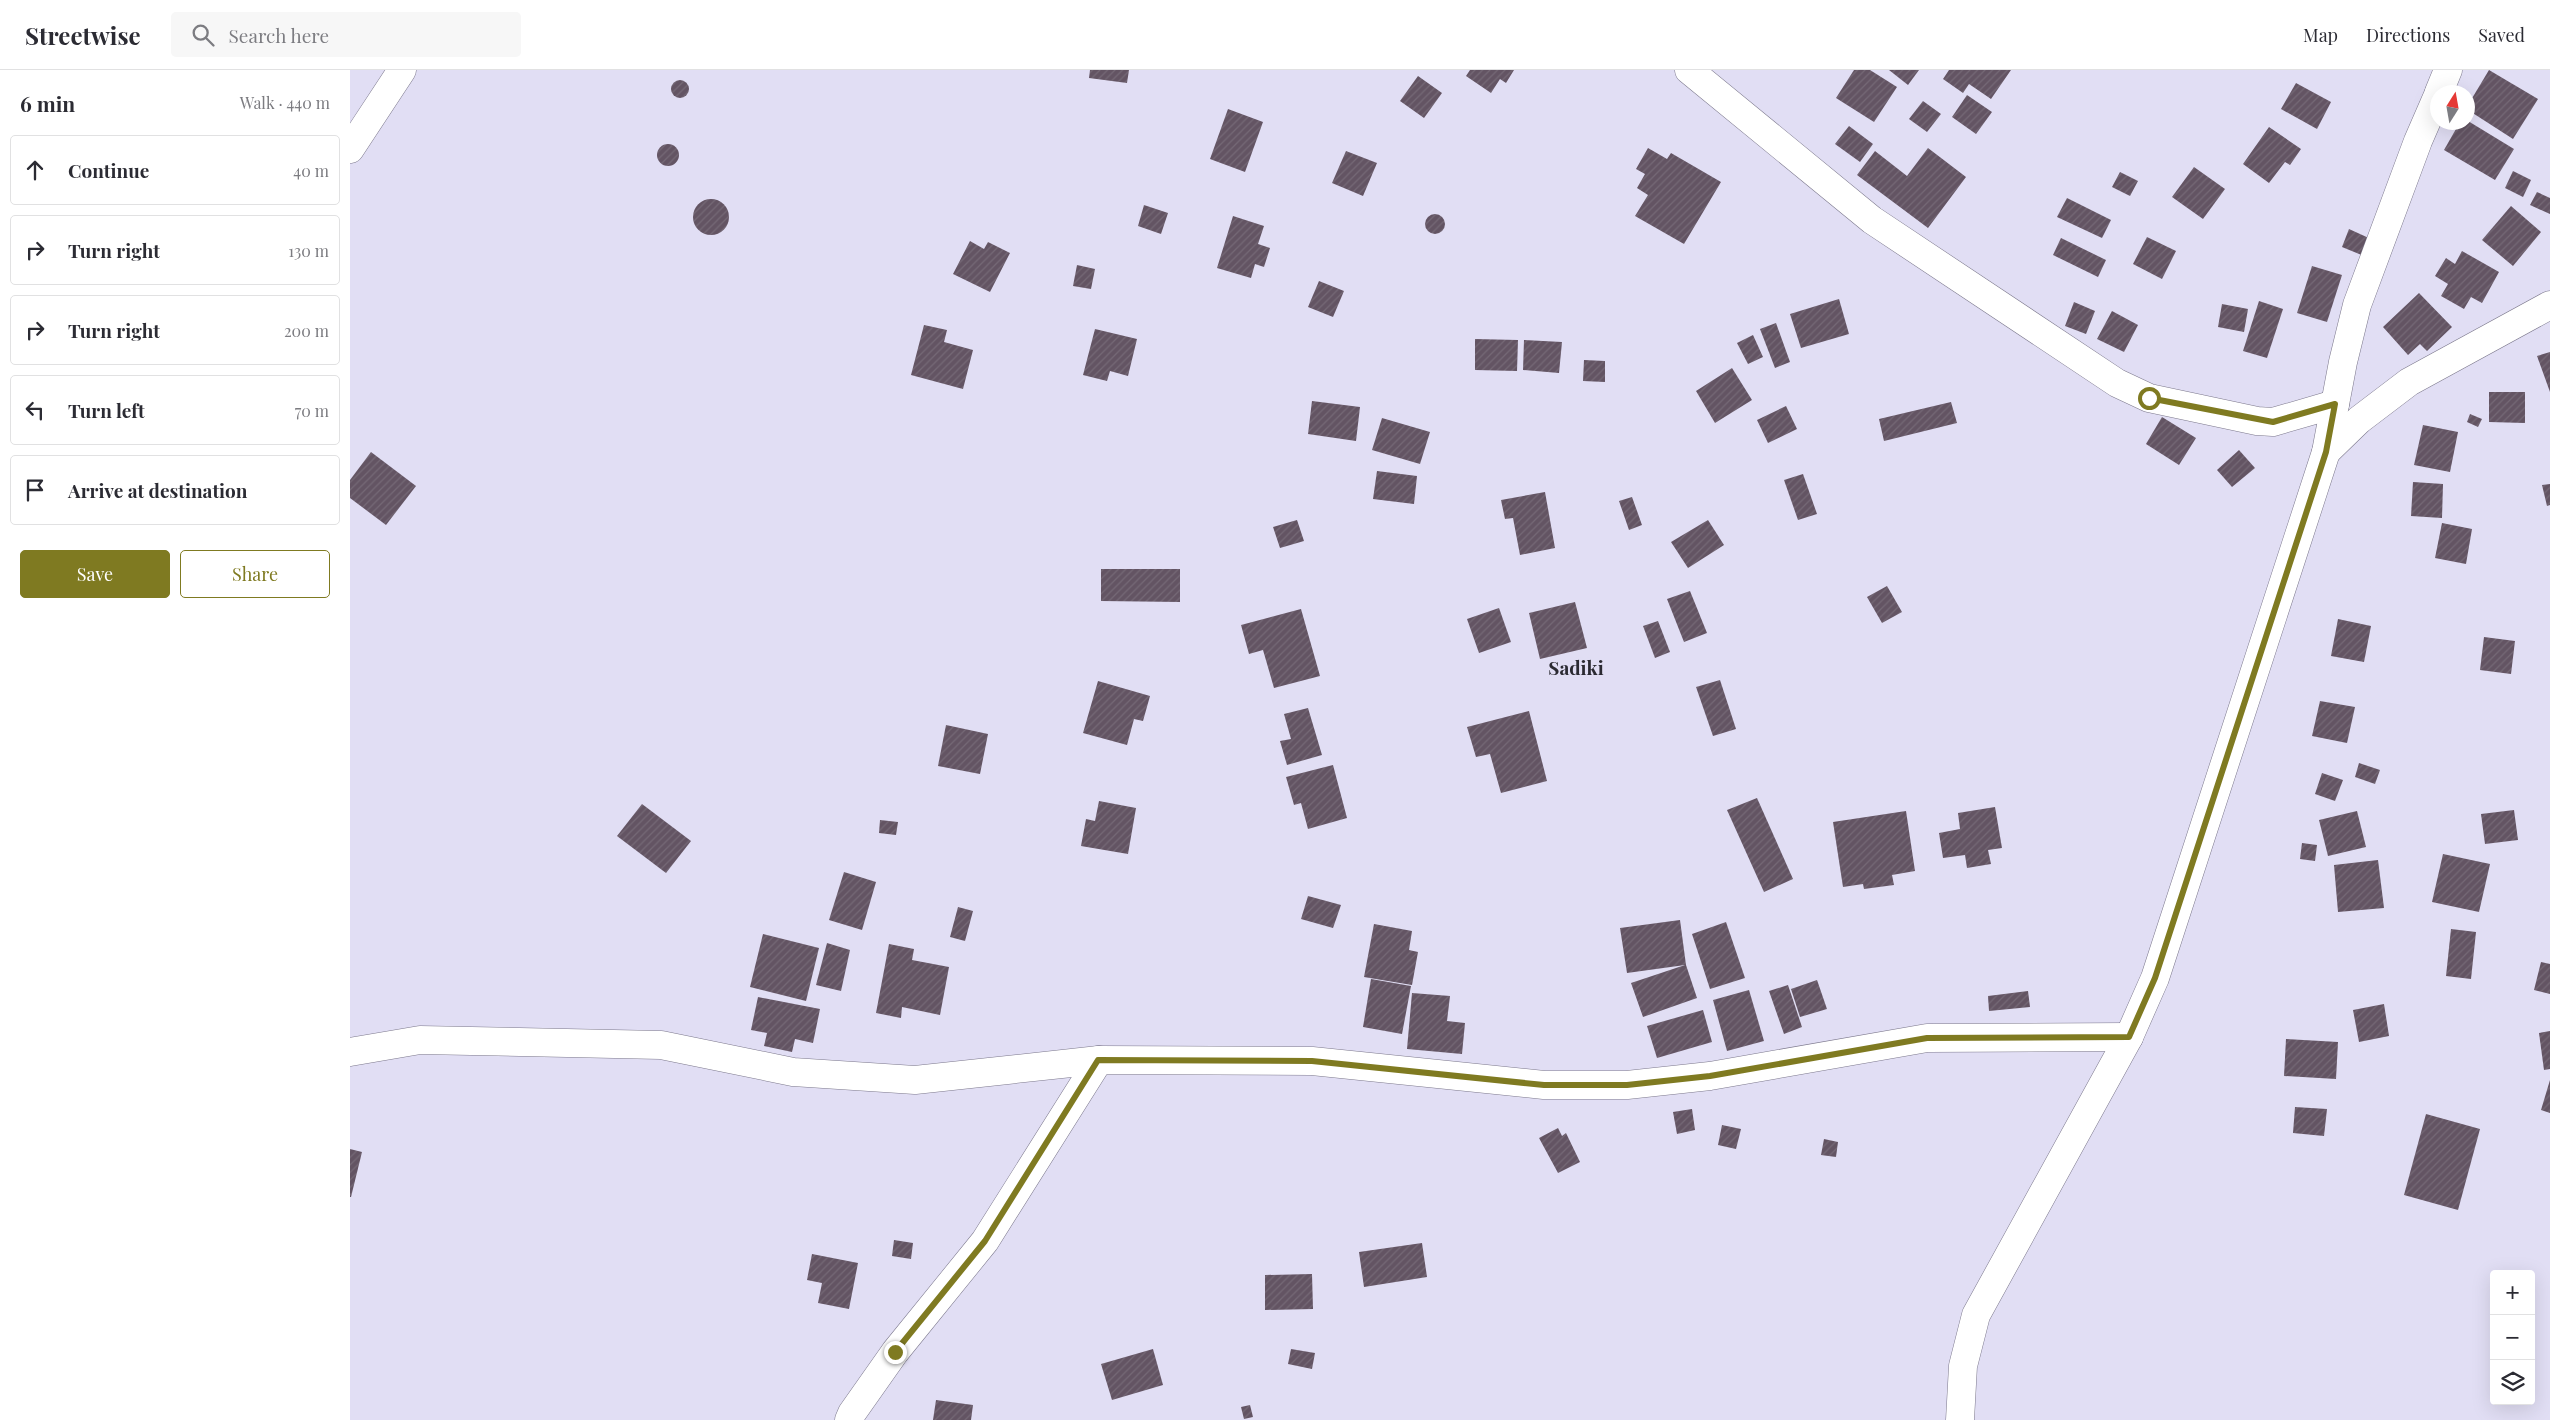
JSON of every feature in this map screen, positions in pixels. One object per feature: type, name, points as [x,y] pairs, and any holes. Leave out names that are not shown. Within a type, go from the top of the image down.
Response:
[{"type":"street","points":[[350,149],[402,70]]},
{"type":"street","points":[[1689,70],[1872,220],[2116,383],[2149,398],[2265,422],[2273,422],[2335,404]]},
{"type":"street","points":[[2442,85],[2448,70]]},
{"type":"street","points":[[1960,1420],[1963,1366],[1976,1315],[2129,1037],[2155,978],[2326,452],[2358,305],[2430,113]]},
{"type":"street","points":[[2326,452],[2359,420],[2409,382],[2550,305]]},
{"type":"street","points":[[350,1052],[420,1040],[661,1045],[792,1072],[915,1080],[1098,1060],[1312,1061],[1544,1085],[1627,1085],[1710,1076],[1927,1038],[2129,1037]]},
{"type":"street","points":[[849,1420],[895,1352],[985,1241],[1098,1060]]},
{"type":"building","points":[[1090,70],[1129,70],[1127,83],[1089,78]]},
{"type":"building","points":[[1470,70],[1514,70],[1506,83],[1500,79],[1491,93],[1466,76]]},
{"type":"building","points":[[1854,70],[1870,70],[1897,87],[1874,122],[1836,98]]},
{"type":"building","points":[[1889,70],[1919,70],[1908,85]]},
{"type":"building","points":[[1949,70],[2011,70],[1991,99],[1969,84],[1963,93],[1943,79]]},
{"type":"building","points":[[2489,70],[2538,99],[2513,139],[2475,115],[2475,93]]},
{"type":"building","points":[[1418,76],[1442,93],[1424,118],[1400,101]]},
{"type":"building","points":[[680,80],[686,83],[689,89],[686,95],[680,98],[674,95],[671,89],[674,83]]},
{"type":"building","points":[[2296,83],[2331,102],[2317,129],[2281,109]]},
{"type":"building","points":[[1967,95],[1992,112],[1976,134],[1952,117]]},
{"type":"building","points":[[1923,101],[1941,114],[1927,132],[1909,119]]},
{"type":"building","points":[[1228,109],[1263,122],[1245,172],[1210,159]]},
{"type":"building","points":[[2475,125],[2514,149],[2495,180],[2444,150],[2455,130],[2475,130]]},
{"type":"building","points":[[1849,126],[1873,144],[1860,162],[1835,144]]},
{"type":"building","points":[[2269,127],[2301,149],[2290,165],[2285,162],[2269,183],[2243,164]]},
{"type":"building","points":[[668,144],[676,147],[679,155],[676,163],[668,166],[660,163],[657,155],[660,147]]},
{"type":"building","points":[[1648,148],[1667,159],[1671,153],[1721,182],[1684,244],[1635,216],[1648,195],[1637,188],[1645,174],[1636,169]]},
{"type":"building","points":[[1928,148],[1966,177],[1928,228],[1857,175],[1875,151],[1907,176]]},
{"type":"building","points":[[1346,151],[1377,163],[1363,196],[1332,183]]},
{"type":"building","points":[[2194,167],[2225,189],[2203,219],[2172,197]]},
{"type":"building","points":[[2513,171],[2531,180],[2523,197],[2505,188]]},
{"type":"building","points":[[2120,172],[2138,181],[2130,196],[2112,187]]},
{"type":"building","points":[[2537,192],[2550,198],[2550,214],[2530,205]]},
{"type":"building","points":[[2067,198],[2111,220],[2102,238],[2057,217]]},
{"type":"building","points":[[711,199],[718,200],[724,204],[728,210],[728,224],[724,230],[718,234],[711,235],[704,234],[698,230],[694,224],[693,217],[694,210],[698,204],[704,200]]},
{"type":"building","points":[[1144,205],[1168,213],[1161,234],[1138,226]]},
{"type":"building","points":[[2511,206],[2541,232],[2513,266],[2482,240]]},
{"type":"building","points":[[1435,214],[1442,217],[1445,224],[1442,231],[1435,234],[1428,231],[1425,224],[1428,217]]},
{"type":"building","points":[[1233,216],[1264,226],[1258,244],[1270,248],[1264,267],[1255,264],[1251,278],[1217,268]]},
{"type":"building","points":[[2349,229],[2371,239],[2364,256],[2342,247]]},
{"type":"building","points":[[2147,237],[2176,251],[2162,279],[2133,264]]},
{"type":"building","points":[[2061,238],[2106,260],[2098,277],[2053,255]]},
{"type":"building","points":[[970,241],[984,249],[988,242],[1010,253],[990,292],[953,274]]},
{"type":"building","points":[[2462,251],[2499,272],[2482,303],[2471,297],[2464,309],[2441,296],[2448,284],[2435,276],[2446,258],[2455,264]]},
{"type":"building","points":[[1077,265],[1095,269],[1091,289],[1073,286]]},
{"type":"building","points":[[2312,266],[2342,275],[2327,322],[2297,313]]},
{"type":"building","points":[[1319,281],[1344,291],[1333,317],[1308,307]]},
{"type":"building","points":[[2419,293],[2452,327],[2427,351],[2420,344],[2408,355],[2383,327]]},
{"type":"building","points":[[1839,299],[1849,334],[1801,348],[1790,314]]},
{"type":"building","points":[[2259,301],[2283,309],[2267,358],[2243,351]]},
{"type":"building","points":[[2074,302],[2095,311],[2086,334],[2065,326]]},
{"type":"building","points":[[2222,304],[2248,309],[2244,332],[2218,327]]},
{"type":"building","points":[[2112,311],[2138,325],[2124,352],[2097,339]]},
{"type":"building","points":[[1776,323],[1790,362],[1775,368],[1760,329]]},
{"type":"building","points":[[924,325],[947,330],[944,342],[973,350],[963,389],[911,375]]},
{"type":"building","points":[[1095,329],[1137,339],[1128,376],[1110,371],[1107,381],[1083,375]]},
{"type":"building","points":[[1753,335],[1763,357],[1748,364],[1737,343]]},
{"type":"building","points":[[1475,339],[1518,340],[1517,371],[1475,370]]},
{"type":"building","points":[[1524,340],[1562,342],[1559,373],[1523,370]]},
{"type":"building","points":[[2550,352],[2550,392],[2537,356]]},
{"type":"building","points":[[1584,360],[1605,361],[1605,382],[1583,381]]},
{"type":"building","points":[[1732,368],[1752,400],[1715,423],[1696,391]]},
{"type":"building","points":[[2489,392],[2525,392],[2525,423],[2489,422]]},
{"type":"building","points":[[1312,401],[1360,407],[1356,441],[1308,434]]},
{"type":"building","points":[[1951,402],[1957,423],[1884,441],[1879,419]]},
{"type":"building","points":[[1786,406],[1797,429],[1768,443],[1757,420]]},
{"type":"building","points":[[2470,414],[2482,419],[2478,427],[2467,422]]},
{"type":"building","points":[[2162,417],[2196,438],[2179,465],[2146,444]]},
{"type":"building","points":[[1382,418],[1430,432],[1420,464],[1372,450]]},
{"type":"building","points":[[2423,425],[2458,432],[2450,472],[2414,465]]},
{"type":"building","points":[[2239,450],[2255,468],[2232,487],[2217,470]]},
{"type":"building","points":[[371,452],[416,486],[386,525],[350,498],[350,480]]},
{"type":"building","points":[[1377,471],[1417,476],[1414,504],[1373,499]]},
{"type":"building","points":[[1803,474],[1817,514],[1798,520],[1784,480]]},
{"type":"building","points":[[2413,482],[2443,484],[2442,518],[2411,516]]},
{"type":"building","points":[[2550,484],[2550,505],[2547,506],[2542,485]]},
{"type":"building","points":[[1545,492],[1555,548],[1520,555],[1513,518],[1505,519],[1501,500]]},
{"type":"building","points":[[1632,497],[1642,525],[1629,530],[1619,501]]},
{"type":"building","points":[[1297,520],[1304,541],[1280,548],[1273,527]]},
{"type":"building","points":[[1708,520],[1724,545],[1688,568],[1671,542]]},
{"type":"building","points":[[2442,523],[2472,529],[2466,564],[2435,558]]},
{"type":"building","points":[[1101,569],[1180,569],[1180,602],[1101,601]]},
{"type":"building","points":[[1887,586],[1902,612],[1882,623],[1867,597]]},
{"type":"building","points":[[1690,591],[1707,633],[1684,642],[1667,599]]},
{"type":"building","points":[[1575,602],[1587,648],[1540,659],[1529,613]]},
{"type":"building","points":[[1499,608],[1511,642],[1479,653],[1467,619]]},
{"type":"building","points":[[1301,609],[1320,676],[1274,688],[1263,650],[1249,654],[1241,625]]},
{"type":"building","points":[[2338,619],[2371,626],[2364,662],[2331,656]]},
{"type":"building","points":[[1658,621],[1670,652],[1655,658],[1643,626]]},
{"type":"building","points":[[2484,637],[2515,641],[2511,674],[2480,670]]},
{"type":"building","points":[[1720,680],[1736,729],[1713,736],[1696,687]]},
{"type":"building","points":[[1098,681],[1150,696],[1143,721],[1134,719],[1127,745],[1083,733]]},
{"type":"building","points":[[2320,701],[2355,707],[2347,743],[2312,736]]},
{"type":"building","points":[[1308,708],[1322,755],[1287,765],[1280,741],[1291,739],[1284,714]]},
{"type":"building","points":[[1529,711],[1547,781],[1501,793],[1490,754],[1476,757],[1467,727]]},
{"type":"building","points":[[946,725],[988,734],[980,774],[938,766]]},
{"type":"building","points":[[2359,763],[2380,770],[2375,784],[2355,777]]},
{"type":"building","points":[[1333,765],[1347,818],[1308,829],[1301,803],[1294,805],[1286,777]]},
{"type":"building","points":[[2322,773],[2343,780],[2335,801],[2315,794]]},
{"type":"building","points":[[1757,798],[1793,879],[1764,892],[1727,810]]},
{"type":"building","points":[[1099,801],[1136,808],[1128,854],[1081,846],[1086,819],[1095,821]]},
{"type":"building","points":[[642,804],[691,841],[666,873],[617,836]]},
{"type":"building","points":[[1995,807],[2002,848],[1988,850],[1991,864],[1967,868],[1965,855],[1943,858],[1939,833],[1960,829],[1958,813]]},
{"type":"building","points":[[2514,810],[2518,840],[2485,844],[2481,814]]},
{"type":"building","points":[[1906,811],[1915,871],[1892,875],[1894,885],[1864,889],[1863,884],[1843,887],[1833,822]]},
{"type":"building","points":[[2357,811],[2366,847],[2328,856],[2319,820]]},
{"type":"building","points":[[880,820],[898,822],[896,835],[879,833]]},
{"type":"building","points":[[2302,843],[2317,845],[2315,861],[2300,859]]},
{"type":"building","points":[[2443,854],[2490,864],[2479,912],[2432,902]]},
{"type":"building","points":[[2378,860],[2384,908],[2338,912],[2334,865]]},
{"type":"building","points":[[844,872],[876,882],[862,930],[829,920]]},
{"type":"building","points":[[1308,896],[1341,905],[1333,928],[1301,919]]},
{"type":"building","points":[[958,907],[973,911],[965,941],[950,937]]},
{"type":"building","points":[[1680,920],[1686,965],[1697,998],[1643,1017],[1631,983],[1685,965],[1627,973],[1620,928]]},
{"type":"building","points":[[1726,922],[1745,978],[1710,989],[1692,934]]},
{"type":"building","points":[[1374,924],[1412,931],[1409,950],[1418,952],[1412,985],[1364,977]]},
{"type":"building","points":[[2451,929],[2476,932],[2471,979],[2446,976]]},
{"type":"building","points":[[763,934],[819,948],[806,1001],[750,987]]},
{"type":"building","points":[[827,943],[850,950],[841,991],[816,985]]},
{"type":"building","points":[[889,944],[914,949],[912,960],[949,967],[940,1015],[902,1007],[901,1018],[876,1013]]},
{"type":"building","points":[[2541,962],[2550,964],[2550,994],[2534,990]]},
{"type":"building","points":[[1371,979],[1411,986],[1402,1034],[1363,1027]]},
{"type":"building","points":[[1817,980],[1827,1009],[1800,1017],[1791,989]]},
{"type":"building","points":[[1788,985],[1802,1027],[1784,1034],[1769,991]]},
{"type":"building","points":[[1749,990],[1764,1041],[1727,1051],[1713,1000]]},
{"type":"building","points":[[2028,991],[2030,1007],[1989,1011],[1988,996]]},
{"type":"building","points":[[1412,993],[1450,996],[1447,1021],[1465,1023],[1462,1054],[1407,1049]]},
{"type":"building","points":[[758,997],[820,1009],[813,1043],[795,1039],[792,1052],[764,1046],[767,1033],[751,1030]]},
{"type":"building","points":[[2384,1004],[2389,1036],[2359,1042],[2353,1010]]},
{"type":"building","points":[[1703,1010],[1712,1042],[1657,1058],[1647,1026]]},
{"type":"building","points":[[2550,1031],[2550,1069],[2544,1070],[2539,1033]]},
{"type":"building","points":[[2286,1039],[2338,1042],[2336,1079],[2284,1076]]},
{"type":"building","points":[[2550,1080],[2550,1113],[2541,1110]]},
{"type":"building","points":[[2295,1107],[2327,1109],[2324,1136],[2293,1133]]},
{"type":"building","points":[[1692,1109],[1695,1130],[1677,1134],[1673,1112]]},
{"type":"building","points":[[2426,1114],[2480,1129],[2458,1210],[2404,1195]]},
{"type":"building","points":[[1722,1125],[1741,1129],[1736,1149],[1718,1145]]},
{"type":"building","points":[[1558,1128],[1562,1136],[1566,1133],[1580,1162],[1558,1173],[1539,1138]]},
{"type":"building","points":[[1824,1139],[1838,1142],[1836,1157],[1821,1155]]},
{"type":"building","points":[[350,1149],[362,1152],[351,1197],[350,1197]]},
{"type":"building","points":[[894,1240],[913,1243],[911,1259],[892,1256]]},
{"type":"building","points":[[1422,1243],[1427,1277],[1364,1287],[1359,1252]]},
{"type":"building","points":[[812,1254],[858,1263],[849,1309],[818,1303],[822,1283],[807,1280]]},
{"type":"building","points":[[1312,1274],[1313,1309],[1265,1310],[1265,1275]]},
{"type":"building","points":[[1153,1349],[1163,1385],[1112,1400],[1101,1364]]},
{"type":"building","points":[[1291,1349],[1315,1353],[1312,1369],[1288,1364]]},
{"type":"building","points":[[936,1400],[973,1405],[971,1420],[933,1420]]},
{"type":"building","points":[[1250,1405],[1253,1417],[1244,1419],[1241,1407]]},
{"type":"district","name":"Sadiki","points":[[1576,668]]},
{"type":"route","points":[[895,1352],[985,1241],[1098,1060],[1312,1061],[1544,1085],[1627,1085],[1710,1076],[1927,1038],[2129,1037],[2155,978],[2326,452],[2335,404],[2273,422],[2257,421],[2149,398]]}]
